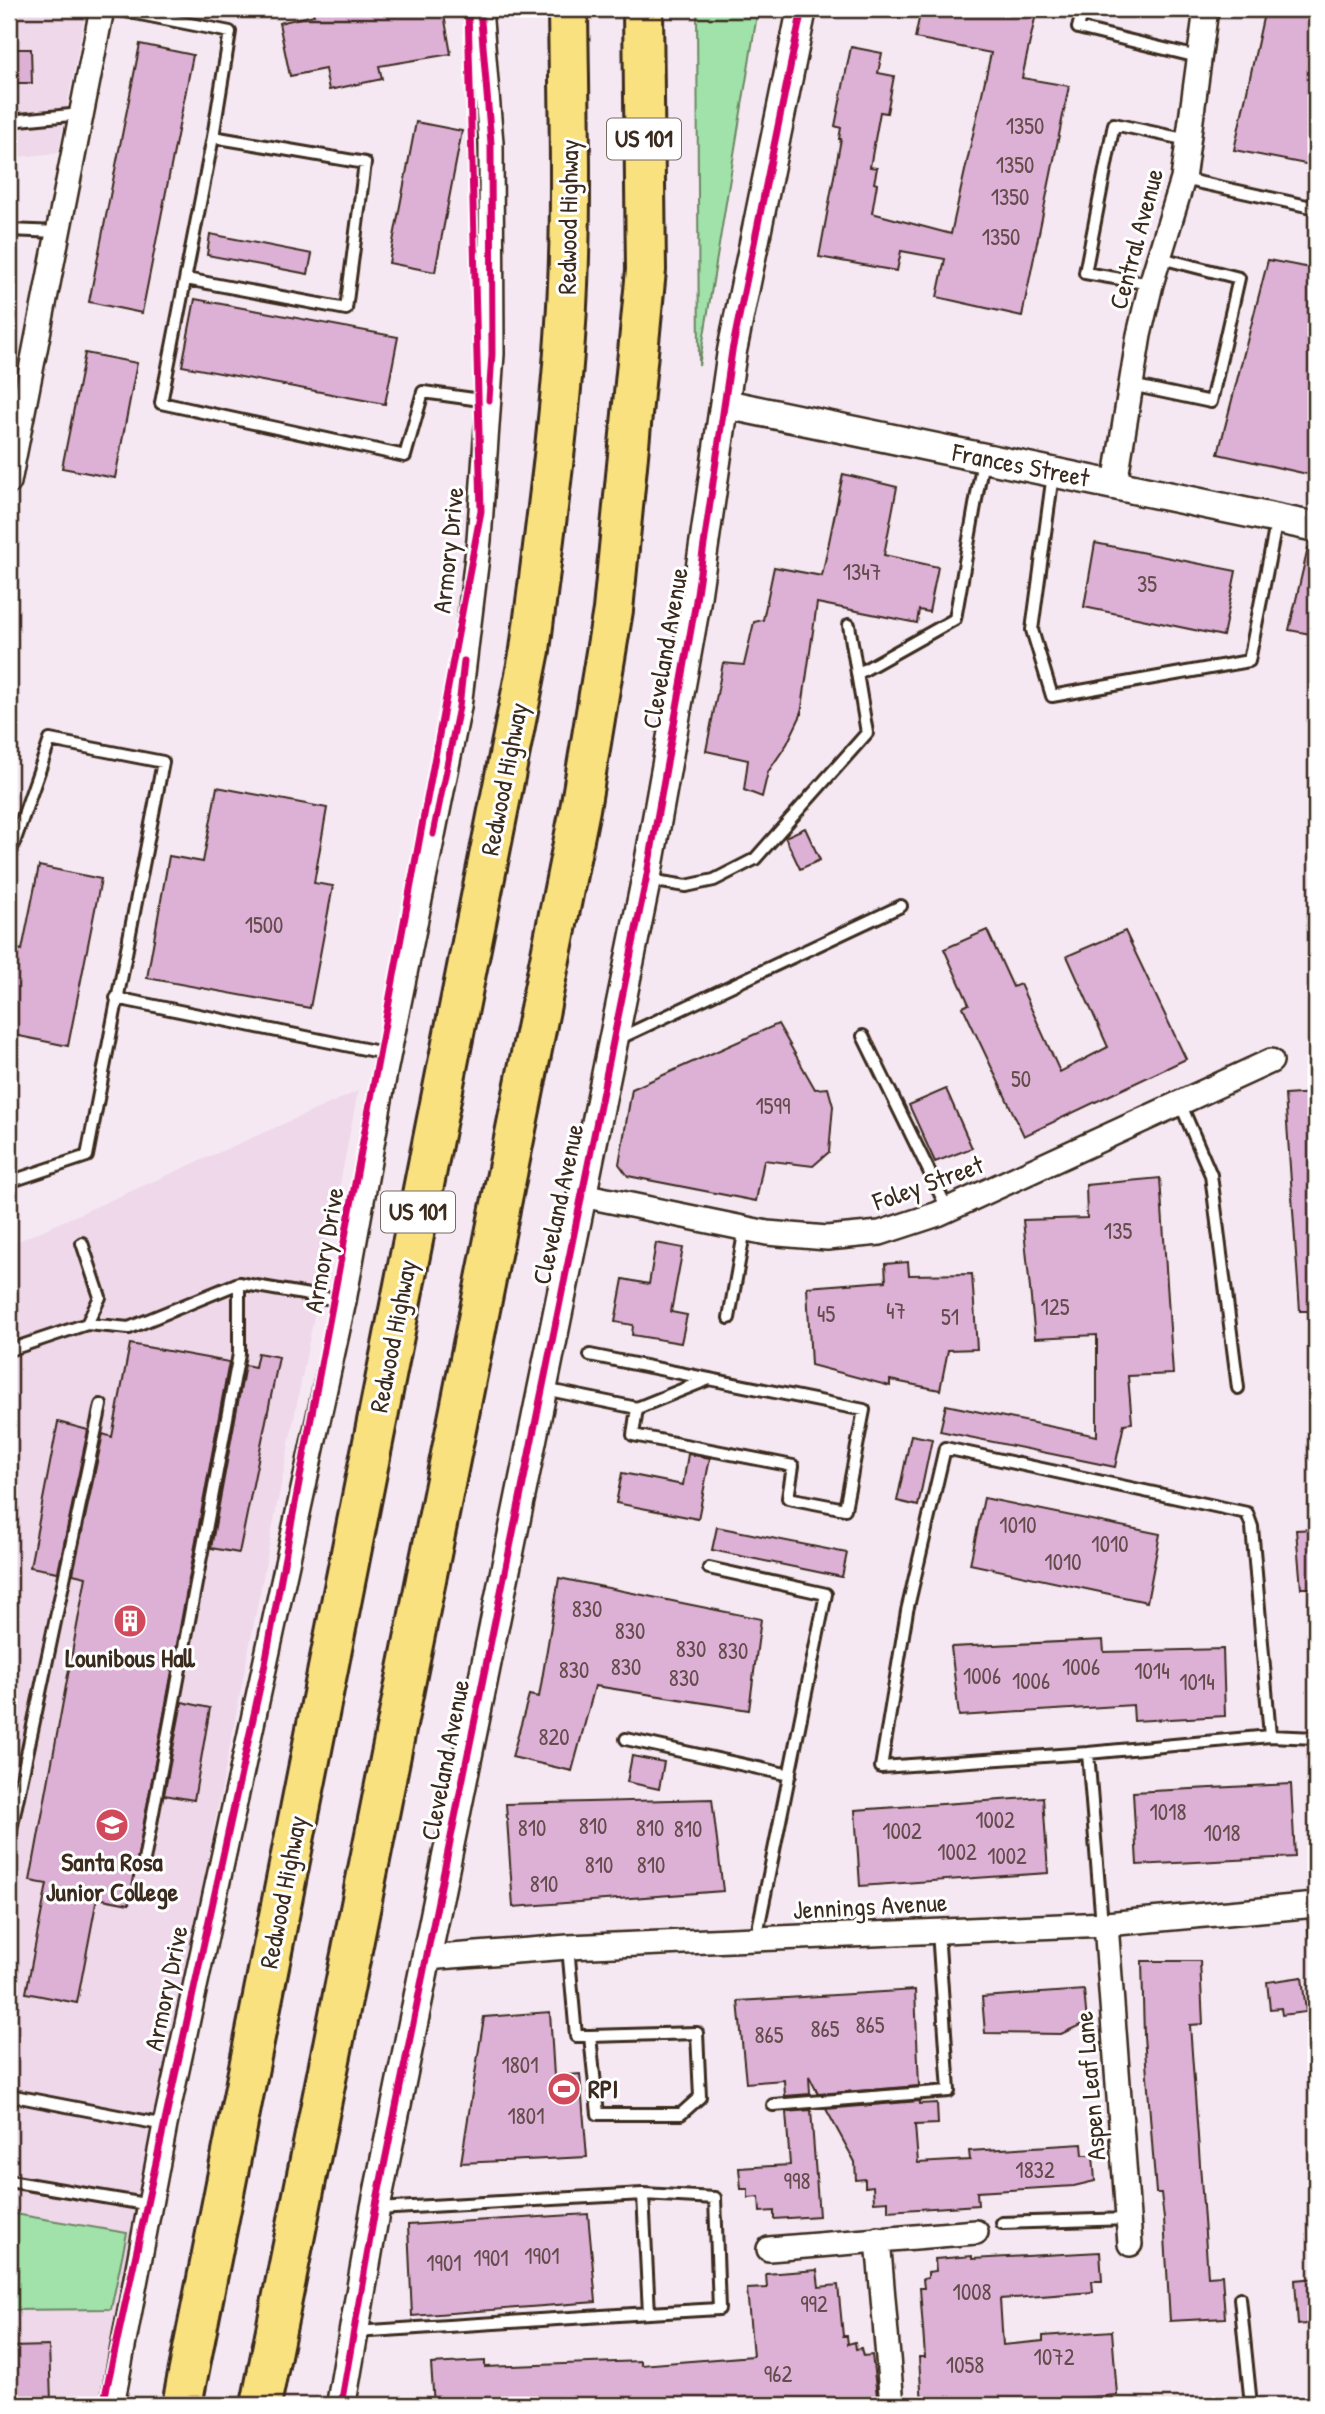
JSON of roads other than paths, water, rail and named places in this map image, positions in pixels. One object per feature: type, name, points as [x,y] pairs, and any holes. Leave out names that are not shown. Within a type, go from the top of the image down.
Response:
[{"type":"highway","name":"Redwood Highway","points":[[182,2405],[530,650],[554,463],[568,286],[568,9]]},
{"type":"highway","name":"US 101","points":[[261,2405],[578,823],[611,624],[646,270],[643,9]]},
{"type":"street","points":[[9,482],[102,9]]},
{"type":"street","name":"Armory Drive","points":[[112,2405],[165,2125],[344,1301],[389,1054],[458,707],[479,540],[492,354],[491,143],[480,9]]},
{"type":"street","name":"Cleveland Avenue","points":[[341,2405],[375,2210],[646,880],[695,607],[732,351],[802,9]]},
{"type":"street","name":"Central Avenue","points":[[1115,484],[1139,335],[1182,179],[1206,9]]},
{"type":"street","name":"Frances Street","points":[[725,404],[1316,527]]},
{"type":"street","name":"Foley Street","points":[[582,1195],[767,1233],[827,1238],[880,1233],[948,1210],[1271,1061]]},
{"type":"street","name":"Jennings Avenue","points":[[426,1958],[568,1947],[1104,1924],[1315,1905]]},
{"type":"street","name":"Aspen Leaf Lane","points":[[1104,1924],[1130,2244]]},
{"type":"street","points":[[769,2249],[975,2232]]},
{"type":"street","points":[[878,2239],[892,2405]]},
{"type":"lane","points":[[115,9],[230,32],[213,137],[161,403],[405,456],[423,392],[488,401]]},
{"type":"lane","points":[[1083,9],[1079,28],[1198,57]]},
{"type":"lane","points":[[9,121],[81,114]]},
{"type":"lane","points":[[1152,284],[1085,273],[1114,124],[1189,140]]},
{"type":"lane","points":[[186,279],[346,309],[365,163],[213,137]]},
{"type":"lane","points":[[1182,179],[1316,208]]},
{"type":"lane","points":[[9,230],[58,232]]},
{"type":"lane","points":[[1131,385],[1211,402],[1239,278],[1160,258]]},
{"type":"lane","points":[[857,674],[956,619],[984,457]]},
{"type":"lane","points":[[1053,471],[1032,630],[1052,696],[1249,661],[1277,518]]},
{"type":"lane","points":[[646,880],[686,886],[714,880],[755,859],[867,733],[849,625]]},
{"type":"lane","points":[[9,857],[50,740],[163,762],[87,1156],[9,1182]]},
{"type":"lane","points":[[613,1041],[901,906]]},
{"type":"lane","points":[[116,998],[389,1054]]},
{"type":"lane","points":[[863,1036],[948,1210]]},
{"type":"lane","points":[[1180,1103],[1211,1175],[1238,1388]]},
{"type":"lane","points":[[729,1318],[745,1228]]},
{"type":"lane","points":[[82,1243],[100,1297],[87,1324]]},
{"type":"lane","points":[[143,1866],[239,1354],[239,1283]]},
{"type":"lane","points":[[9,1349],[87,1324],[129,1328],[239,1283],[344,1301]]},
{"type":"lane","points":[[590,1355],[864,1410],[845,1509],[788,1498],[793,1466],[632,1435],[638,1408]]},
{"type":"lane","points":[[541,1389],[638,1408],[709,1379]]},
{"type":"lane","points":[[9,1839],[101,1405]]},
{"type":"lane","points":[[1270,1736],[1252,1527],[1247,1513],[945,1448],[907,1611],[881,1767],[1088,1753],[1270,1736],[1316,1738]]},
{"type":"lane","points":[[709,1568],[826,1594],[756,1939]]},
{"type":"lane","points":[[626,1739],[790,1775]]},
{"type":"lane","points":[[1088,1753],[1104,1924]]},
{"type":"lane","points":[[1315,1905],[1316,1934]]},
{"type":"lane","points":[[772,2105],[949,2091],[937,1931]]},
{"type":"lane","points":[[568,1947],[576,2036],[697,2034],[701,2097],[681,2114],[598,2114],[590,2036]]},
{"type":"lane","points":[[9,2095],[165,2125]]},
{"type":"lane","points":[[9,2182],[151,2205]]},
{"type":"lane","points":[[643,2193],[649,2313]]},
{"type":"lane","points":[[352,2333],[719,2309],[715,2198],[643,2193],[375,2210]]},
{"type":"lane","points":[[1002,2223],[1129,2219]]},
{"type":"lane","points":[[1240,2298],[1251,2405]]},
{"type":"place","name":"Lounibous Hall","points":[[130,1621]]},
{"type":"place","name":"Santa Rosa Junior College","points":[[112,1825]]},
{"type":"place","name":"RPI","points":[[564,2089]]}]
